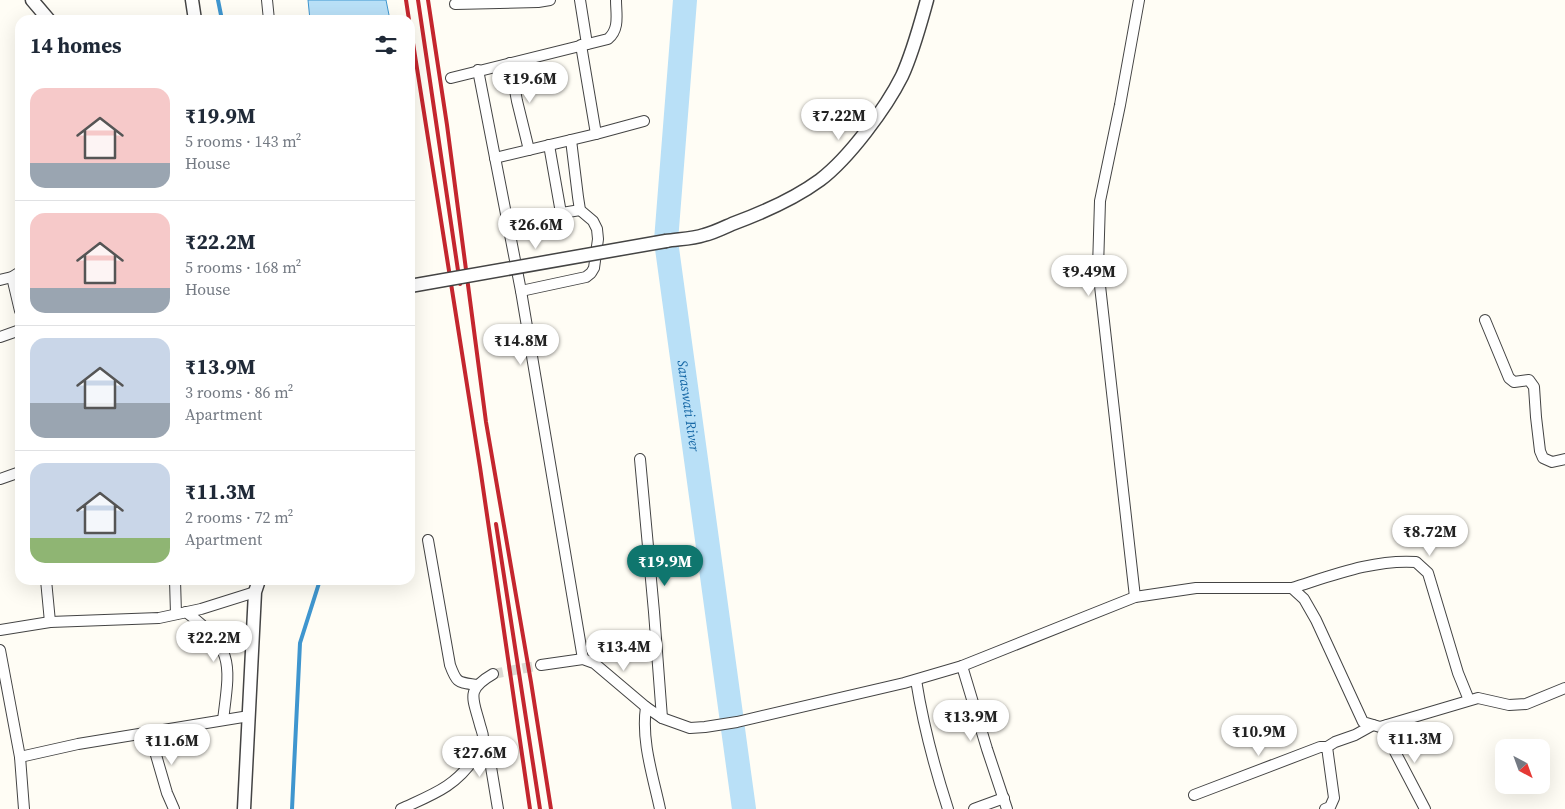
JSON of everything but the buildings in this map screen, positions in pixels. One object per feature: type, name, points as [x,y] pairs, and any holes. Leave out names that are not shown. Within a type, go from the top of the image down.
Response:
[{"type":"street","points":[[32,0],[45,15]]},
{"type":"street","points":[[192,0],[194,15]]},
{"type":"street","points":[[267,0],[268,15]]},
{"type":"street","points":[[455,4],[544,0]]},
{"type":"street","points":[[580,0],[596,134]]},
{"type":"street","points":[[451,78],[608,39],[614,35],[617,26],[616,0]]},
{"type":"street","points":[[415,285],[703,236],[751,217],[790,198],[820,179],[843,158],[884,108],[902,75],[915,42],[927,0]]},
{"type":"street","points":[[1135,597],[1098,268],[1100,201],[1139,0]]},
{"type":"street","points":[[510,62],[529,150]]},
{"type":"street","points":[[478,70],[521,291],[583,659]]},
{"type":"street","points":[[495,158],[644,122]]},
{"type":"street","points":[[521,291],[586,277],[594,268],[597,229],[593,222],[580,210],[571,140]]},
{"type":"street","points":[[549,145],[561,213]]},
{"type":"street","points":[[508,222],[580,210]]},
{"type":"street","points":[[0,280],[15,274]]},
{"type":"street","points":[[1485,320],[1509,378],[1514,382],[1529,380],[1534,387],[1540,451],[1543,458],[1552,462],[1565,460]]},
{"type":"street","points":[[0,337],[15,332]]},
{"type":"street","points":[[640,459],[662,718]]},
{"type":"street","points":[[0,478],[15,474]]},
{"type":"street","points":[[428,540],[450,664],[454,677],[459,682],[478,686]]},
{"type":"street","points":[[541,665],[583,659],[594,663],[646,707],[662,718],[690,728],[705,727],[738,722],[916,680],[962,666],[1135,597],[1196,588],[1292,588],[1369,566],[1404,561],[1416,562],[1428,573],[1458,673],[1470,700]]},
{"type":"street","points":[[46,585],[50,622]]},
{"type":"street","points":[[176,585],[181,613],[213,635],[221,647],[227,662],[228,683],[223,720]]},
{"type":"street","points":[[0,630],[50,622],[159,618],[181,613],[257,586],[244,809]]},
{"type":"street","points":[[1292,588],[1304,599],[1316,620],[1363,722],[1380,727],[1478,698],[1509,704],[1526,704],[1565,688]]},
{"type":"street","points":[[0,650],[20,757],[24,809]]},
{"type":"street","points":[[962,666],[1007,809]]},
{"type":"street","points":[[493,674],[482,680],[473,691],[472,699],[483,739],[488,749],[498,809]]},
{"type":"street","points":[[916,680],[922,718],[948,809]]},
{"type":"street","points":[[646,707],[644,717],[645,740],[660,809]]},
{"type":"street","points":[[20,757],[78,744],[249,716]]},
{"type":"street","points":[[1194,795],[1320,747],[1327,747],[1373,725]]},
{"type":"street","points":[[1387,725],[1392,746],[1425,809]]},
{"type":"street","points":[[149,732],[167,794],[174,809]]},
{"type":"street","points":[[400,809],[435,794],[454,782],[467,770],[478,752],[483,739]]},
{"type":"street","points":[[1325,809],[1330,807],[1334,798],[1327,747]]},
{"type":"street","points":[[974,809],[1004,798]]},
{"type":"water","points":[[308,0],[386,0],[389,15],[310,15]]},
{"type":"waterway","points":[[218,0],[221,15]]},
{"type":"waterway","name":"Saraswati River","points":[[685,0],[666,241],[744,809]]},
{"type":"waterway","points":[[292,809],[300,643],[318,585]]},
{"type":"tunnel","points":[[493,674],[541,665]]},
{"type":"railway","points":[[406,0],[408,15]]},
{"type":"railway","points":[[418,0],[460,284]]},
{"type":"railway","points":[[428,0],[447,125],[486,422],[551,809]]},
{"type":"railway","points":[[415,56],[480,467],[530,809]]},
{"type":"railway","points":[[496,524],[540,809]]}]
